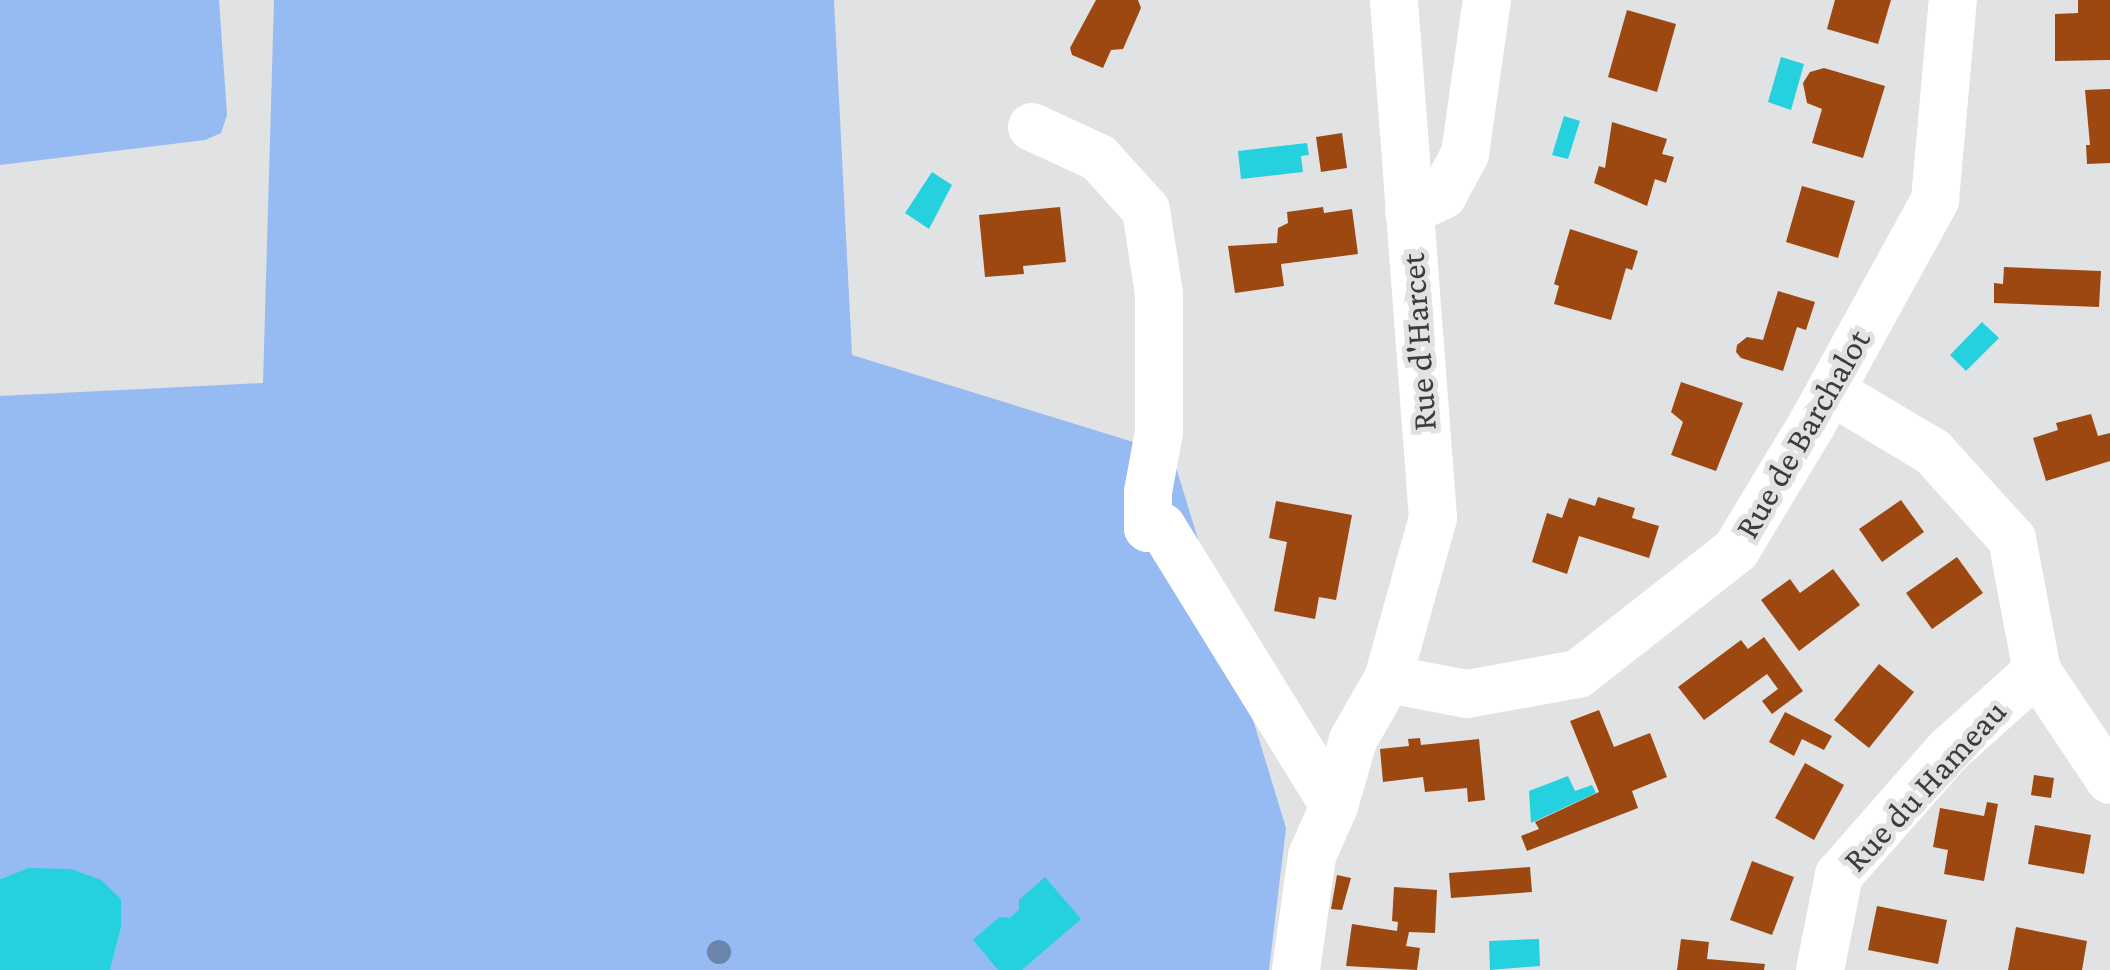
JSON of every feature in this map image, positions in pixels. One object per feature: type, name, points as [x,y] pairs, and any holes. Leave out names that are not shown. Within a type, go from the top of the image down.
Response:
[{"type":"street","name":"Rue d'Harcet","points":[[1296,970],[1312,856],[1334,806],[1353,740],[1388,678],[1433,518],[1394,0]]},
{"type":"street","points":[[1409,211],[1442,194],[1465,154],[1487,0]]},
{"type":"street","name":"Rue de Barchalot","points":[[1388,678],[1466,694],[1578,674],[1736,550],[1830,391],[1935,200],[1953,0]]},
{"type":"street","points":[[1032,127],[1100,158],[1146,210],[1158,294],[1159,432],[1148,492],[1148,528],[1162,527],[1334,806]]},
{"type":"street","name":"Rue du Hameau","points":[[1830,391],[1933,452],[2012,539],[2036,671],[2110,780]]},
{"type":"street","name":"Rue du Hameau","points":[[1820,970],[1839,875],[1948,750],[2036,671]]},
{"type":"shaded area","points":[[0,0],[219,0],[227,115],[221,133],[205,140],[0,165]]},
{"type":"shaded area","points":[[274,0],[834,0],[852,355],[1172,454],[1286,828],[1269,970],[110,970],[121,928],[28,868],[0,879],[0,396],[263,383]]},
{"type":"shaded area","points":[[1781,57],[1804,64],[1791,110],[1768,102]]},
{"type":"shaded area","points":[[1564,116],[1580,121],[1568,159],[1552,155]]},
{"type":"shaded area","points":[[1307,143],[1309,155],[1301,156],[1303,172],[1241,179],[1238,151]]},
{"type":"shaded area","points":[[932,172],[952,185],[929,229],[905,213]]},
{"type":"shaded area","points":[[1982,322],[1999,338],[1966,371],[1950,355]]},
{"type":"shaded area","points":[[1568,776],[1575,791],[1592,785],[1596,793],[1531,823],[1529,791]]},
{"type":"shaded area","points":[[28,868],[71,869],[101,880],[121,899],[121,928],[110,970],[0,970],[0,879]]},
{"type":"shaded area","points":[[1045,877],[1081,919],[1022,970],[998,970],[973,940],[999,917],[1010,918],[1019,910],[1019,900]]},
{"type":"shaded area","points":[[1539,939],[1540,966],[1490,970],[1489,941]]},
{"type":"building","points":[[1096,0],[1138,0],[1141,8],[1123,49],[1111,50],[1103,68],[1072,55],[1070,48]]},
{"type":"building","points":[[1835,0],[1891,0],[1878,44],[1827,29]]},
{"type":"building","points":[[2078,0],[2110,0],[2110,60],[2055,61],[2055,14],[2078,13]]},
{"type":"building","points":[[1627,10],[1676,24],[1657,92],[1608,77]]},
{"type":"building","points":[[1824,68],[1885,86],[1863,158],[1812,143],[1822,109],[1807,103],[1803,83],[1810,72]]},
{"type":"building","points":[[2110,89],[2110,163],[2087,164],[2086,145],[2090,145],[2085,90]]},
{"type":"building","points":[[1612,122],[1667,139],[1662,154],[1674,157],[1666,183],[1655,179],[1647,206],[1594,183],[1599,166],[1605,168]]},
{"type":"building","points":[[1342,133],[1347,168],[1321,172],[1316,137]]},
{"type":"building","points":[[1802,186],[1855,201],[1838,258],[1786,242]]},
{"type":"building","points":[[1060,207],[1066,262],[1023,266],[1024,274],[985,277],[979,215]]},
{"type":"building","points":[[1323,207],[1324,213],[1352,209],[1358,254],[1281,264],[1284,286],[1235,293],[1228,246],[1277,243],[1278,228],[1288,223],[1287,212]]},
{"type":"building","points":[[1570,229],[1638,251],[1632,270],[1626,268],[1611,320],[1554,304],[1559,286],[1554,284]]},
{"type":"building","points":[[2004,267],[2101,271],[2099,307],[1994,303],[1994,283],[2003,284]]},
{"type":"building","points":[[1778,291],[1815,302],[1806,330],[1797,327],[1783,371],[1741,358],[1736,352],[1737,345],[1747,337],[1763,340]]},
{"type":"building","points":[[1681,382],[1743,403],[1716,471],[1671,455],[1683,422],[1671,412]]},
{"type":"building","points":[[2091,414],[2098,436],[2110,433],[2110,461],[2046,481],[2033,438],[2058,430],[2056,423]]},
{"type":"building","points":[[1598,497],[1635,508],[1632,518],[1659,526],[1649,558],[1579,536],[1567,574],[1532,562],[1547,513],[1562,518],[1569,498],[1595,506]]},
{"type":"building","points":[[1901,500],[1924,532],[1882,562],[1859,529]]},
{"type":"building","points":[[1276,501],[1352,515],[1336,600],[1319,597],[1315,619],[1274,611],[1287,542],[1269,538]]},
{"type":"building","points":[[1957,557],[1983,593],[1932,629],[1906,593]]},
{"type":"building","points":[[1833,569],[1860,605],[1799,651],[1761,600],[1790,579],[1800,593]]},
{"type":"building","points":[[1764,637],[1803,691],[1772,714],[1762,701],[1778,689],[1767,674],[1704,720],[1678,687],[1741,640],[1748,649]]},
{"type":"building","points":[[1879,664],[1914,692],[1869,748],[1834,720]]},
{"type":"building","points":[[1599,710],[1614,747],[1650,733],[1667,777],[1632,791],[1638,808],[1527,851],[1521,836],[1539,829],[1535,822],[1599,792],[1570,721]]},
{"type":"building","points":[[1785,712],[1832,736],[1824,750],[1802,739],[1794,756],[1769,742]]},
{"type":"building","points":[[1420,738],[1421,745],[1479,739],[1485,800],[1468,802],[1467,788],[1425,792],[1423,777],[1383,782],[1380,749],[1409,746],[1408,739]]},
{"type":"building","points":[[1805,763],[1844,785],[1814,840],[1775,818]]},
{"type":"building","points":[[2034,775],[2054,778],[2051,798],[2031,795]]},
{"type":"building","points":[[1987,802],[1998,804],[1984,881],[1944,874],[1948,850],[1933,847],[1940,808],[1984,816]]},
{"type":"building","points":[[2035,825],[2091,835],[2084,874],[2028,864]]},
{"type":"building","points":[[1752,861],[1794,877],[1772,935],[1730,920]]},
{"type":"building","points":[[1530,867],[1532,892],[1451,898],[1449,873]]},
{"type":"building","points":[[1337,875],[1351,878],[1342,910],[1331,909]]},
{"type":"building","points":[[1394,887],[1437,890],[1435,933],[1409,932],[1406,946],[1420,948],[1417,970],[1346,966],[1352,924],[1397,931],[1398,922],[1392,921]]},
{"type":"building","points":[[1877,906],[1947,920],[1938,964],[1868,950]]},
{"type":"building","points":[[2016,927],[2087,941],[2082,970],[2008,970]]},
{"type":"building","points":[[1681,939],[1709,942],[1707,959],[1765,964],[1764,970],[1677,970]]}]
